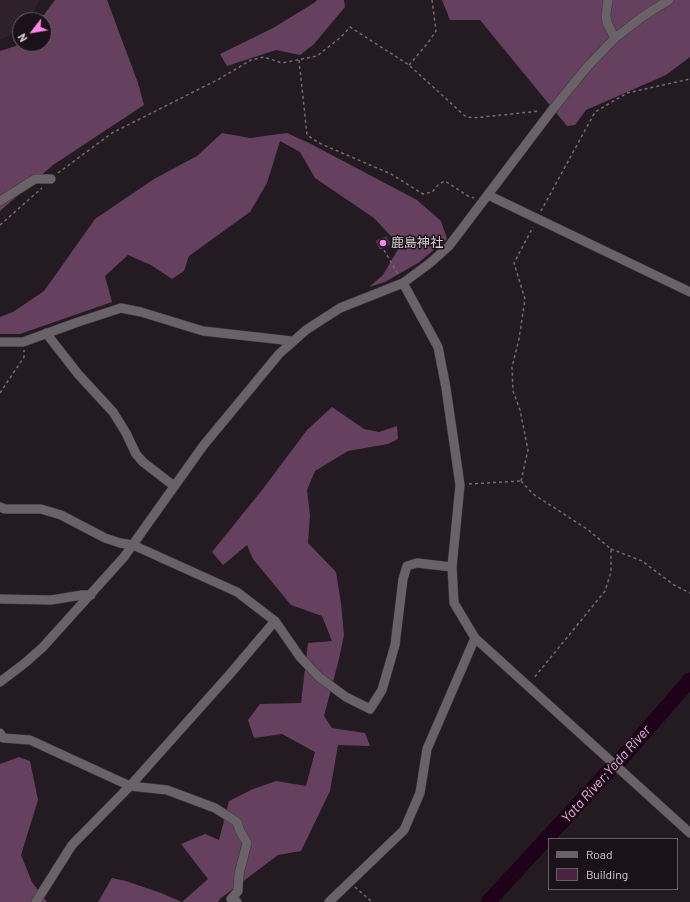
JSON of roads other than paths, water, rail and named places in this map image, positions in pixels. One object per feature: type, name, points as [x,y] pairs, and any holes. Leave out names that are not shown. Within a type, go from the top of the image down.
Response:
[{"type":"street","points":[[608,0],[606,15],[607,23],[615,38]]},
{"type":"street","points":[[0,682],[34,656],[91,595],[133,545],[204,446],[279,354],[306,330],[340,308],[402,282],[430,264],[444,250],[486,198],[552,110],[588,66],[615,38],[642,17],[669,0]]},
{"type":"street","points":[[0,201],[35,179],[51,179]]},
{"type":"street","points":[[486,198],[537,219],[690,292]]},
{"type":"street","points":[[402,282],[438,347],[446,388],[460,485],[452,567],[454,602],[475,638],[690,833]]},
{"type":"street","points":[[0,342],[24,342],[121,308],[141,312],[203,331],[292,341]]},
{"type":"street","points":[[46,334],[78,374],[113,412],[126,433],[136,454],[143,462],[174,486]]},
{"type":"street","points":[[0,507],[5,509],[41,509],[61,515],[105,538],[120,543],[133,545],[237,592],[275,621],[300,657],[319,677],[346,697],[370,709],[382,690],[395,645],[403,579],[407,566],[417,563],[452,567]]},
{"type":"street","points":[[0,599],[51,600],[82,594],[91,595]]},
{"type":"street","points":[[36,902],[72,845],[130,786],[275,621]]},
{"type":"street","points":[[329,902],[404,830],[420,793],[427,749],[475,638]]},
{"type":"street","points":[[0,733],[3,738],[30,740],[130,786],[167,790],[215,808],[237,822],[240,832],[247,843],[239,874],[238,891],[231,898],[236,902]]},
{"type":"waterway","name":"Yata River;Yada River","points":[[488,902],[622,758],[690,680]]},
{"type":"place","name":"鹿島神社","points":[[383,243]]}]
